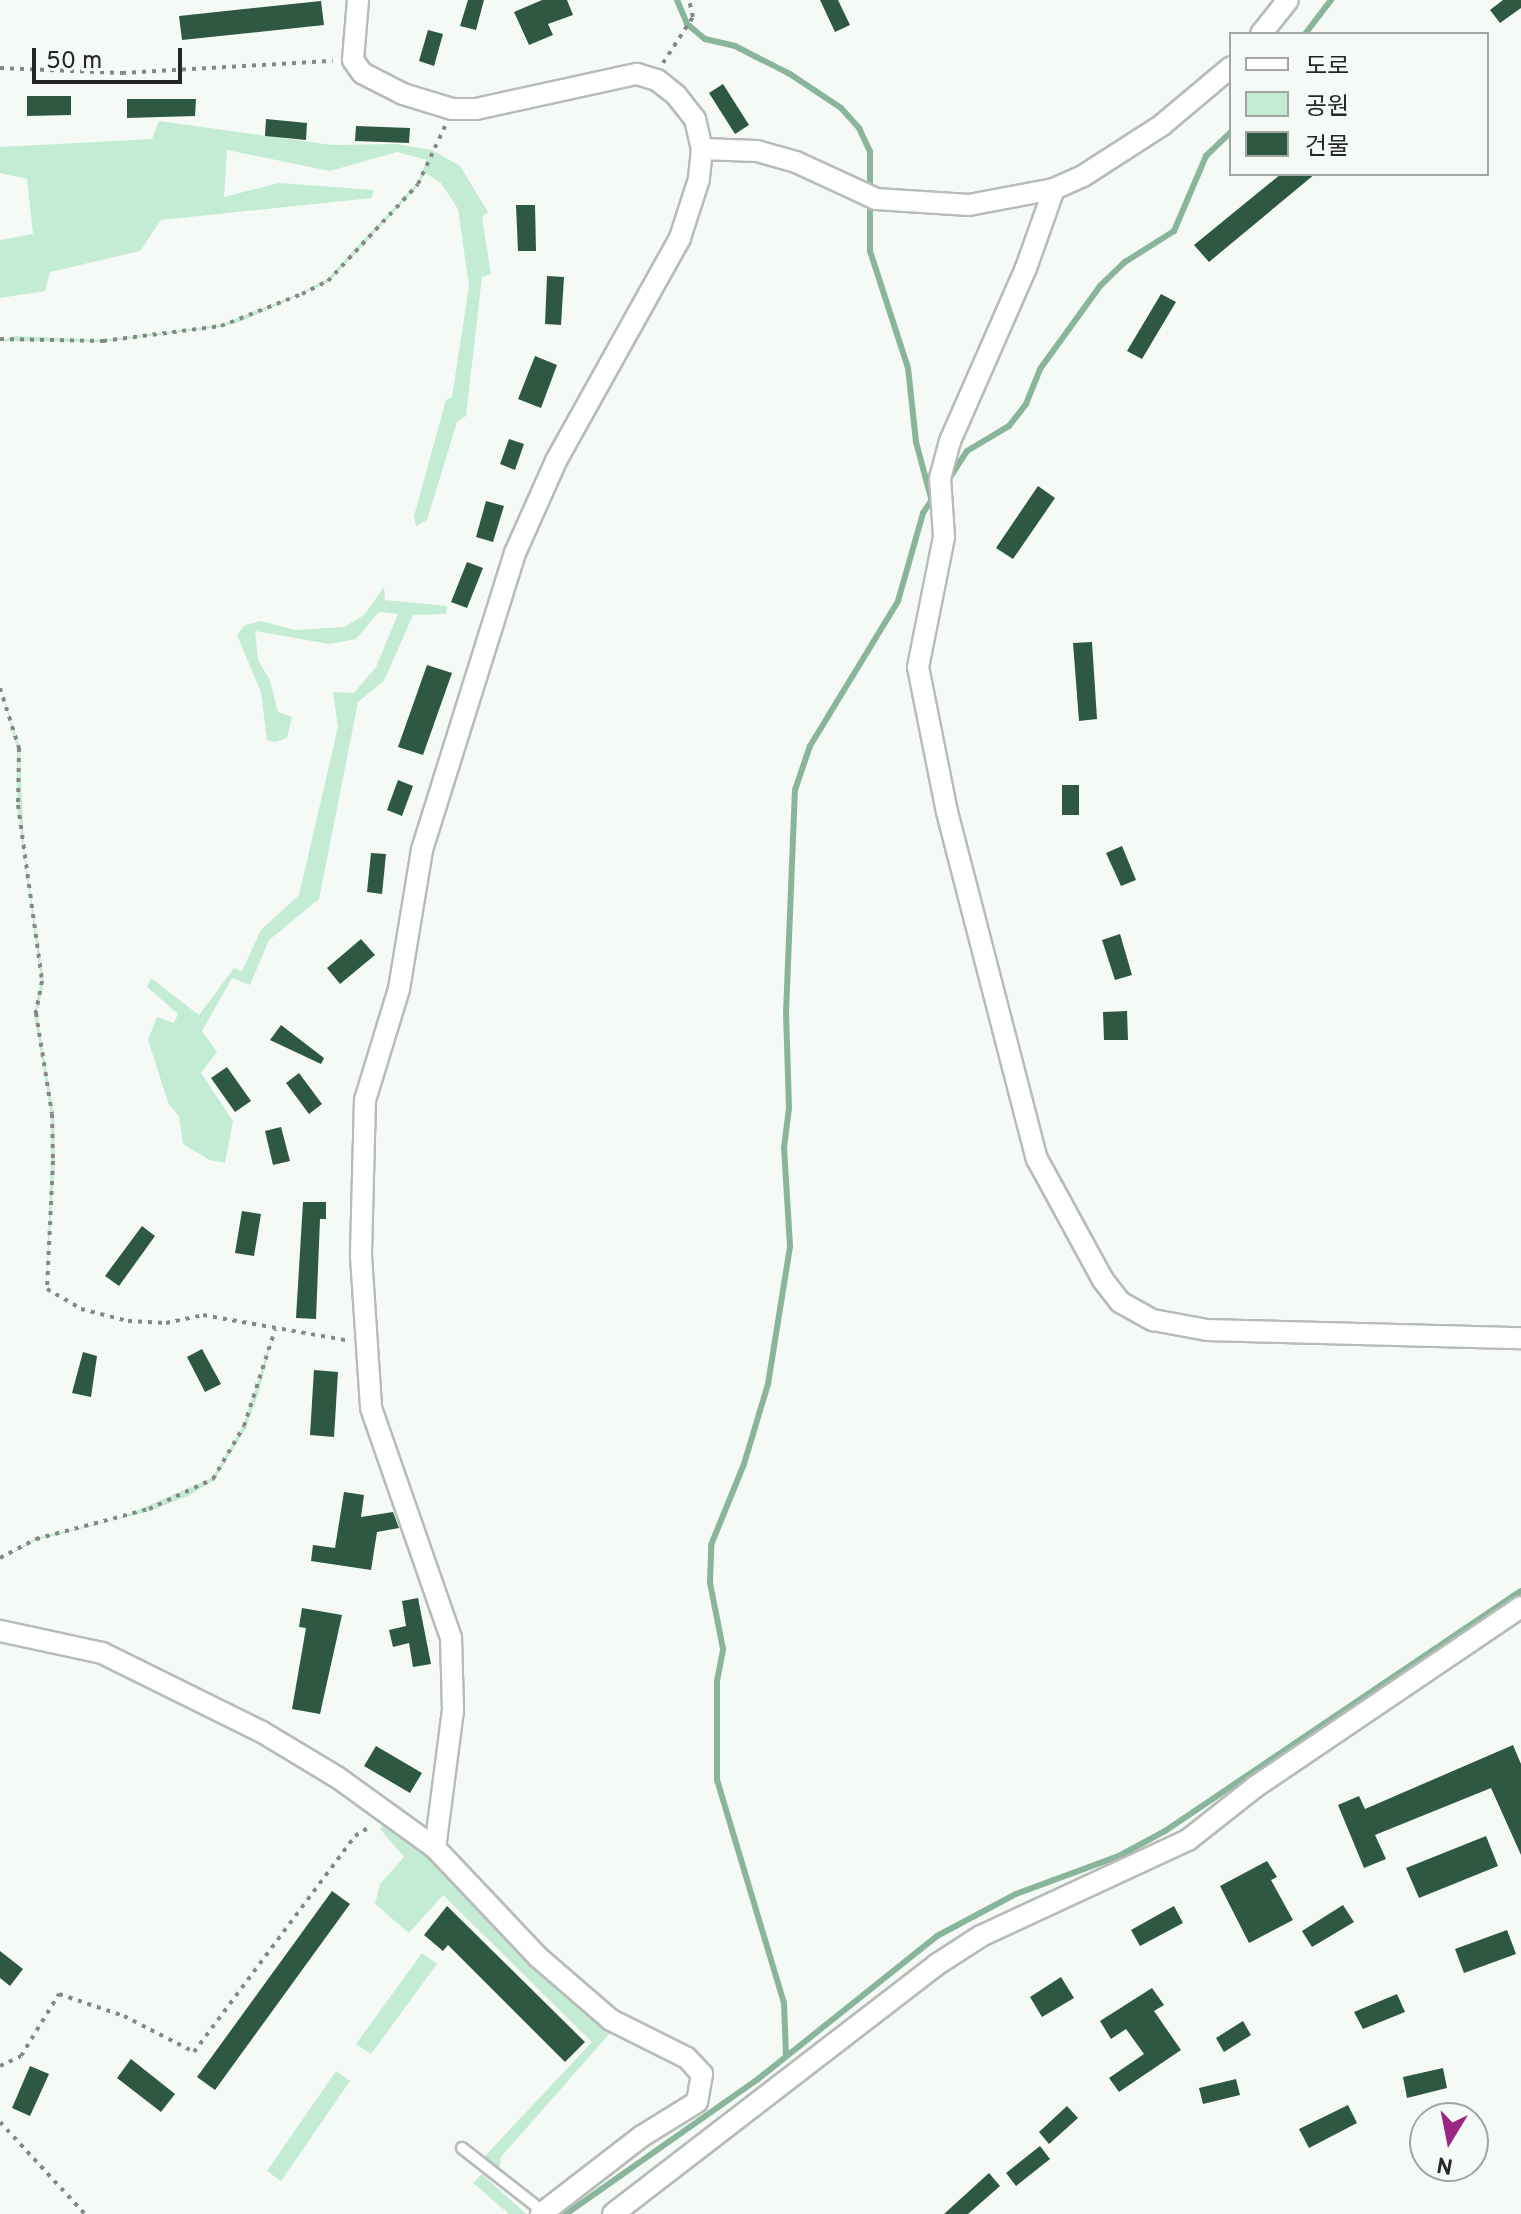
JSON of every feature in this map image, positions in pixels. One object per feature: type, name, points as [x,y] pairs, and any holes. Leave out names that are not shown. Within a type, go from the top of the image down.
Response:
[{"type":"street","points":[[358,0],[353,60],[362,73],[403,94],[452,109],[476,109],[610,76],[637,74],[657,80],[695,119],[702,149],[699,179],[680,238],[530,516],[437,795],[422,850],[399,989],[365,1100],[360,1198],[364,1342],[371,1408],[383,1451],[451,1638],[453,1710],[435,1848]]},
{"type":"street","points":[[1263,32],[1288,0]]},
{"type":"street","points":[[702,149],[757,151],[796,162],[856,193],[892,202],[969,205],[1054,189],[1162,125],[1229,69]]},
{"type":"street","points":[[1054,189],[1026,268],[950,441],[940,478],[944,537],[918,667],[950,826],[1037,1159],[1103,1280],[1120,1302],[1153,1320],[1207,1330],[1521,1338]]},
{"type":"street","points":[[613,2214],[936,1965],[981,1936],[1188,1840],[1255,1787],[1521,1607]]},
{"type":"street","points":[[0,1631],[102,1653],[262,1732],[387,1811],[435,1848],[538,1957],[611,2020],[687,2058],[702,2074],[697,2102],[541,2212]]},
{"type":"lane","points":[[462,2148],[541,2212]]},
{"type":"path","points":[[657,80],[667,53],[693,17],[689,0]]},
{"type":"path","points":[[0,68],[122,73],[353,60]]},
{"type":"path","points":[[0,339],[103,341],[221,326],[328,281],[418,184],[452,109]]},
{"type":"path","points":[[0,688],[19,748],[21,834],[42,981],[36,1013],[53,1145],[47,1289],[81,1309],[128,1321],[166,1323],[203,1315],[275,1330],[364,1342]]},
{"type":"path","points":[[0,1558],[36,1539],[149,1509],[213,1479],[244,1426],[275,1330]]},
{"type":"path","points":[[0,2066],[21,2056],[59,1994],[124,2016],[194,2052],[355,1836],[387,1811]]},
{"type":"path","points":[[0,2122],[85,2214]]},
{"type":"green space","points":[[159,121],[332,145],[396,144],[432,150],[460,166],[488,212],[482,217],[491,274],[482,277],[466,416],[457,422],[427,520],[416,526],[414,516],[446,400],[452,397],[469,286],[458,209],[441,183],[425,173],[419,185],[329,282],[242,321],[221,327],[103,342],[0,341],[15,336],[103,340],[220,325],[301,293],[327,279],[417,183],[427,160],[397,152],[330,171],[227,150],[224,197],[279,183],[373,190],[372,198],[161,220],[140,251],[50,272],[45,291],[0,298],[0,240],[33,234],[27,179],[0,173],[0,147],[152,139]]},
{"type":"green space","points":[[384,587],[385,600],[447,606],[446,614],[413,615],[384,681],[358,702],[319,899],[269,940],[250,985],[232,978],[202,1031],[217,1052],[201,1073],[233,1121],[225,1163],[210,1160],[183,1144],[179,1116],[169,1105],[148,1040],[157,1017],[174,1023],[178,1014],[147,987],[151,978],[199,1015],[234,968],[242,971],[261,930],[299,895],[338,727],[333,692],[354,693],[376,667],[398,614],[379,612],[356,639],[330,644],[255,631],[258,660],[270,680],[278,712],[292,717],[287,738],[275,742],[267,740],[261,692],[237,635],[245,625],[261,621],[295,630],[344,627],[364,615]]},
{"type":"green space","points":[[0,684],[20,748],[24,848],[44,981],[37,1013],[54,1114],[55,1161],[46,1291],[51,1114],[34,1013],[41,981],[17,805],[17,749]]},
{"type":"green space","points":[[274,1331],[259,1392],[245,1430],[214,1480],[190,1495],[150,1511],[37,1540],[0,1560],[36,1538],[117,1519],[212,1478],[243,1426]]},
{"type":"green space","points":[[388,1820],[611,2032],[501,2157],[499,2170],[483,2158],[592,2042],[443,1895],[409,1933],[375,1904],[380,1884],[404,1857],[380,1829]]},
{"type":"green space","points":[[422,1953],[437,1964],[371,2054],[356,2044]]},
{"type":"green space","points":[[336,2071],[350,2081],[281,2181],[267,2171]]},
{"type":"green space","points":[[482,2174],[526,2214],[509,2214],[473,2183]]},
{"type":"building","points":[[468,0],[484,0],[476,30],[460,26]]},
{"type":"building","points":[[542,0],[567,0],[573,15],[548,24],[553,35],[529,45],[514,12]]},
{"type":"building","points":[[820,0],[838,0],[850,25],[835,32]]},
{"type":"building","points":[[1503,0],[1521,0],[1521,8],[1500,23],[1490,10]]},
{"type":"building","points":[[321,1],[324,25],[182,40],[179,16]]},
{"type":"building","points":[[428,30],[443,34],[434,66],[419,61]]},
{"type":"building","points":[[723,84],[749,125],[735,134],[709,93]]},
{"type":"building","points":[[27,96],[71,96],[71,115],[27,116]]},
{"type":"building","points":[[127,99],[196,99],[195,116],[127,118]]},
{"type":"building","points":[[266,119],[307,123],[306,140],[265,136]]},
{"type":"building","points":[[356,126],[410,128],[409,143],[355,141]]},
{"type":"building","points":[[1279,176],[1313,176],[1209,262],[1194,245]]},
{"type":"building","points":[[516,205],[535,205],[536,251],[518,251]]},
{"type":"building","points":[[547,276],[564,277],[561,325],[545,324]]},
{"type":"building","points":[[1161,294],[1176,302],[1142,359],[1127,351]]},
{"type":"building","points":[[535,356],[557,365],[541,408],[518,399]]},
{"type":"building","points":[[509,439],[524,444],[515,470],[500,464]]},
{"type":"building","points":[[1038,486],[1055,498],[1013,559],[996,548]]},
{"type":"building","points":[[486,501],[504,506],[493,542],[476,537]]},
{"type":"building","points":[[467,562],[483,568],[467,608],[451,602]]},
{"type":"building","points":[[1092,642],[1097,719],[1079,721],[1073,643]]},
{"type":"building","points":[[427,665],[452,673],[423,755],[398,747]]},
{"type":"building","points":[[398,780],[413,786],[402,816],[387,810]]},
{"type":"building","points":[[1062,785],[1079,785],[1079,815],[1062,815]]},
{"type":"building","points":[[1122,846],[1136,880],[1121,886],[1106,853]]},
{"type":"building","points":[[371,853],[386,854],[382,894],[367,892]]},
{"type":"building","points":[[1120,934],[1132,975],[1115,980],[1102,940]]},
{"type":"building","points":[[361,939],[375,955],[340,984],[327,968]]},
{"type":"building","points":[[1127,1011],[1128,1040],[1104,1040],[1103,1012]]},
{"type":"building","points":[[281,1025],[324,1058],[321,1064],[270,1040]]},
{"type":"building","points":[[227,1067],[251,1101],[235,1112],[211,1078]]},
{"type":"building","points":[[299,1073],[322,1104],[309,1114],[286,1083]]},
{"type":"building","points":[[281,1127],[290,1161],[273,1165],[265,1131]]},
{"type":"building","points":[[303,1202],[326,1202],[326,1219],[320,1219],[316,1319],[296,1318]]},
{"type":"building","points":[[242,1211],[261,1214],[254,1256],[235,1253]]},
{"type":"building","points":[[142,1226],[155,1236],[119,1286],[105,1276]]},
{"type":"building","points":[[202,1349],[221,1384],[205,1392],[187,1357]]},
{"type":"building","points":[[83,1352],[97,1356],[91,1397],[72,1393]]},
{"type":"building","points":[[314,1370],[338,1372],[334,1437],[310,1435]]},
{"type":"building","points":[[344,1492],[364,1495],[361,1517],[393,1512],[399,1528],[377,1532],[371,1570],[311,1561],[313,1545],[335,1548]]},
{"type":"building","points":[[418,1598],[431,1664],[413,1667],[409,1643],[393,1647],[389,1630],[406,1626],[402,1601]]},
{"type":"building","points":[[302,1608],[342,1615],[320,1714],[292,1709],[306,1628],[299,1627]]},
{"type":"building","points":[[1513,1745],[1521,1764],[1521,1855],[1491,1788],[1375,1835],[1386,1859],[1364,1868],[1338,1805],[1359,1796],[1365,1809]]},
{"type":"building","points":[[376,1746],[422,1773],[410,1793],[364,1766]]},
{"type":"building","points":[[1486,1836],[1498,1866],[1419,1898],[1406,1868]]},
{"type":"building","points":[[1267,1861],[1277,1877],[1271,1880],[1293,1920],[1249,1943],[1220,1886]]},
{"type":"building","points":[[332,1891],[350,1904],[215,2090],[197,2077]]},
{"type":"building","points":[[1343,1905],[1354,1922],[1312,1947],[1302,1931]]},
{"type":"building","points":[[447,1906],[585,2042],[565,2062],[448,1945],[443,1951],[424,1935]]},
{"type":"building","points":[[1174,1906],[1183,1923],[1140,1946],[1131,1930]]},
{"type":"building","points":[[1507,1930],[1516,1954],[1464,1973],[1455,1949]]},
{"type":"building","points":[[0,1951],[23,1969],[10,1986],[0,1978]]},
{"type":"building","points":[[1061,1977],[1074,1998],[1042,2017],[1030,1997]]},
{"type":"building","points":[[1152,1988],[1164,2005],[1154,2011],[1181,2050],[1119,2092],[1109,2078],[1144,2054],[1126,2029],[1111,2039],[1100,2021]]},
{"type":"building","points":[[1397,1994],[1405,2012],[1363,2029],[1354,2012]]},
{"type":"building","points":[[1243,2021],[1251,2035],[1224,2052],[1216,2038]]},
{"type":"building","points":[[131,2059],[175,2094],[161,2112],[117,2078]]},
{"type":"building","points":[[30,2066],[49,2074],[30,2116],[12,2108]]},
{"type":"building","points":[[1443,2068],[1447,2088],[1407,2098],[1403,2077]]},
{"type":"building","points":[[1236,2079],[1240,2095],[1203,2104],[1199,2088]]},
{"type":"building","points":[[1348,2105],[1357,2123],[1309,2148],[1299,2129]]},
{"type":"building","points":[[1067,2106],[1078,2118],[1049,2144],[1039,2132]]},
{"type":"building","points":[[1040,2146],[1050,2159],[1016,2186],[1006,2173]]},
{"type":"building","points":[[989,2173],[1000,2186],[968,2214],[944,2214]]},
{"type":"waterway","points":[[677,0],[687,24],[705,39],[735,46],[790,74],[841,108],[859,128],[870,152],[870,251],[908,368],[916,442],[931,498]]},
{"type":"waterway","points":[[1307,32],[1331,0]]},
{"type":"waterway","points":[[945,485],[967,451],[1009,426],[1026,404],[1040,369],[1100,286],[1125,262],[1174,231],[1206,156],[1229,134]]},
{"type":"waterway","points":[[786,2055],[784,2003],[717,1780],[717,1681],[723,1649],[710,1583],[711,1545],[744,1464],[768,1384],[790,1246],[784,1148],[789,1108],[786,1013],[795,790],[810,746],[898,601],[923,513],[937,492]]},
{"type":"waterway","points":[[566,2214],[758,2079],[937,1936],[1016,1894],[1119,1856],[1165,1831],[1521,1591]]}]
